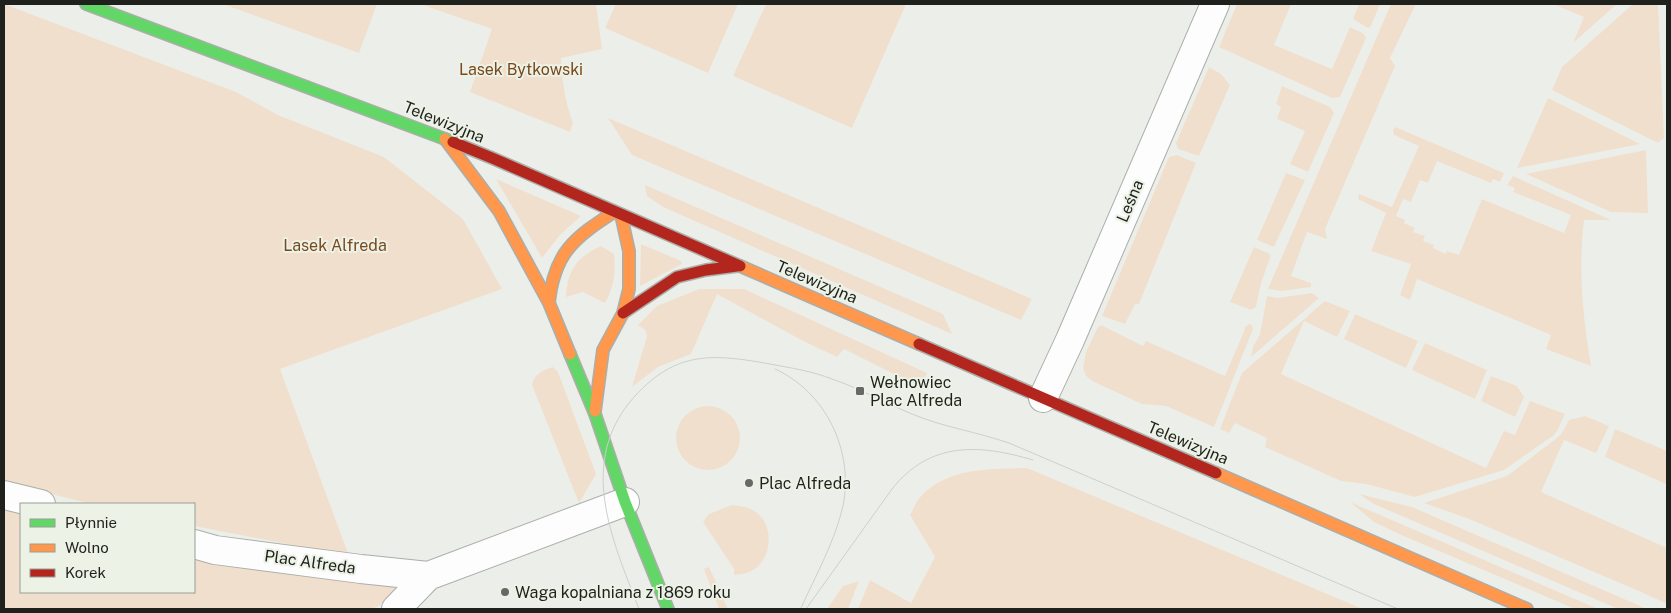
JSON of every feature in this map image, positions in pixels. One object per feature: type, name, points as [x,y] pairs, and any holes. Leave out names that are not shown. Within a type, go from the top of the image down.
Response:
[{"type":"main road","name":"Telewizyjna","points":[[86,4],[444,138],[1527,609]]},
{"type":"main road","points":[[444,138],[499,211],[549,303],[595,414],[625,502],[668,609]]},
{"type":"main road","points":[[549,303],[550,284],[555,268],[568,248],[585,230],[617,214],[626,232],[630,267],[629,284],[623,313],[606,340],[603,350],[595,414]]},
{"type":"main road","points":[[623,313],[677,277],[706,270],[738,266]]},
{"type":"street","name":"Leśna","points":[[1043,398],[1214,4]]},
{"type":"street","points":[[4,495],[36,503]]},
{"type":"street","name":"Plac Alfreda","points":[[396,609],[428,576],[625,502]]},
{"type":"street","name":"Plac Alfreda","points":[[195,544],[215,550],[428,576]]},
{"type":"green space","name":"Lasek Alfreda","points":[[4,4],[236,92],[278,115],[384,157],[463,219],[502,289],[280,369],[349,556],[195,526],[195,503],[87,503],[4,482]]},
{"type":"green space","points":[[223,4],[377,4],[359,53]]},
{"type":"green space","name":"Lasek Bytkowski","points":[[420,4],[596,4],[602,49],[561,58],[564,91],[573,123],[570,132],[470,92],[492,29]]},
{"type":"green space","points":[[616,4],[738,4],[708,73],[605,28]]},
{"type":"green space","points":[[766,4],[906,4],[852,128],[733,76]]},
{"type":"green space","points":[[1237,4],[1291,4],[1274,45],[1332,69],[1350,27],[1363,33],[1366,38],[1340,97],[1332,98],[1219,47]]},
{"type":"green space","points":[[1359,4],[1380,4],[1371,26],[1368,28],[1353,19]]},
{"type":"green space","points":[[1391,4],[1416,4],[1390,58],[1395,66],[1325,229],[1327,239],[1307,232],[1291,276],[1311,283],[1311,287],[1282,291],[1268,289]]},
{"type":"green space","points":[[1553,4],[1617,4],[1573,43],[1584,17]]},
{"type":"green space","points":[[1633,4],[1658,4],[1664,138],[1658,143],[1552,90],[1562,67]]},
{"type":"green space","points":[[1209,67],[1221,74],[1230,85],[1199,156],[1178,149],[1176,143]]},
{"type":"green space","points":[[1282,86],[1330,107],[1334,113],[1308,172],[1290,164],[1305,131],[1277,119],[1281,107],[1276,104]]},
{"type":"green space","points":[[1548,98],[1640,144],[1517,168]]},
{"type":"green space","points":[[608,118],[1032,299],[1021,320],[632,155]]},
{"type":"green space","points":[[1395,127],[1504,173],[1500,182],[1493,179],[1491,183],[1437,161],[1428,183],[1420,180],[1411,202],[1403,199],[1396,216],[1405,220],[1404,223],[1415,228],[1413,232],[1425,236],[1423,241],[1434,245],[1433,248],[1446,254],[1447,251],[1459,255],[1482,199],[1564,233],[1571,215],[1513,192],[1515,188],[1507,185],[1513,176],[1611,220],[1584,220],[1581,275],[1591,366],[1546,349],[1551,335],[1417,279],[1410,300],[1400,295],[1411,264],[1371,251],[1386,213],[1358,199],[1359,194],[1392,207],[1419,146],[1394,135],[1393,130]]},
{"type":"green space","points":[[1646,150],[1648,213],[1611,212],[1526,174]]},
{"type":"green space","points":[[1177,155],[1196,163],[1139,304],[1135,304],[1125,324],[1102,316],[1169,157]]},
{"type":"green space","points":[[1286,173],[1305,180],[1274,247],[1257,240]]},
{"type":"green space","points":[[496,179],[581,216],[560,235],[542,258]]},
{"type":"green space","points":[[645,185],[943,314],[952,334],[663,207],[647,196]]},
{"type":"green space","points":[[641,244],[681,261],[682,264],[640,286]]},
{"type":"green space","points":[[601,246],[614,254],[615,261],[612,285],[605,303],[583,292],[566,297],[571,272],[575,266],[586,255]]},
{"type":"green space","points":[[1254,247],[1270,254],[1270,258],[1261,283],[1256,307],[1251,310],[1230,302]]},
{"type":"green space","points":[[699,289],[744,289],[927,373],[920,387],[844,349],[837,357],[803,341],[717,294],[691,354],[658,367],[632,387],[647,336],[645,330],[638,325],[657,306]]},
{"type":"green space","points":[[1312,293],[1319,298],[1251,357],[1253,347],[1260,334],[1267,296],[1277,298]]},
{"type":"green space","points":[[1325,301],[1350,311],[1337,337],[1304,321],[1281,374],[1486,468],[1504,431],[1515,435],[1530,401],[1565,414],[1558,429],[1554,435],[1504,470],[1415,497],[1366,484],[1341,481],[1265,447],[1267,438],[1235,423],[1229,433],[1220,429],[1242,373]]},
{"type":"green space","points":[[1355,314],[1418,341],[1406,368],[1344,339]]},
{"type":"green space","points":[[1249,324],[1252,325],[1253,329],[1214,427],[1166,406],[1142,404],[1094,382],[1086,376],[1083,368],[1086,352],[1098,327],[1101,325],[1143,346],[1146,341],[1225,376],[1244,328]]},
{"type":"green space","points":[[1425,343],[1487,370],[1475,399],[1412,370]]},
{"type":"green space","points":[[553,367],[558,372],[596,474],[579,503],[532,385],[534,378],[546,369]]},
{"type":"green space","points":[[1491,376],[1517,386],[1524,397],[1515,417],[1481,401]]},
{"type":"green space","points":[[708,406],[726,412],[734,420],[740,438],[734,456],[726,464],[708,470],[690,464],[682,456],[676,438],[682,420],[690,412]]},
{"type":"green space","points":[[1585,416],[1609,426],[1596,453],[1564,440],[1541,492],[1667,548],[1667,604],[1469,519],[1424,503],[1507,476],[1557,438],[1569,420]]},
{"type":"green space","points":[[1615,429],[1667,451],[1666,484],[1605,457]]},
{"type":"green space","points":[[1027,468],[1363,609],[858,609],[870,580],[911,603],[935,557],[910,515],[922,495],[945,479],[958,474],[971,471]]},
{"type":"green space","points":[[1359,494],[1412,507],[1647,609],[1618,609],[1374,504]]},
{"type":"green space","points":[[4,502],[20,506],[20,593],[195,593],[195,541],[404,584],[379,606],[371,609],[4,609]]},
{"type":"green space","points":[[1350,502],[1598,609],[1575,609],[1399,534],[1374,522]]},
{"type":"green space","points":[[732,505],[742,506],[757,513],[763,519],[769,536],[766,553],[762,561],[744,574],[734,575],[734,569],[703,522],[709,514]]},
{"type":"green space","points":[[709,567],[728,609],[719,609],[704,569]]},
{"type":"green space","points":[[859,581],[848,609],[827,609],[843,586]]},
{"type":"tram line","points":[[639,609],[610,528],[603,474],[607,447],[617,421],[635,396],[651,381],[666,370],[681,363],[697,359],[714,358],[731,358],[794,368],[817,374],[852,387],[924,419],[1009,443],[1398,609]]},
{"type":"tram line","points":[[775,369],[793,379],[809,392],[822,408],[840,445],[844,465],[845,485],[840,519],[825,558],[801,608]]},
{"type":"tram line","points":[[806,609],[892,489],[907,473],[922,462],[956,450],[975,449],[994,451],[1033,460]]},
{"type":"traffic: fast","points":[[86,4],[453,142]]},
{"type":"traffic: fast","points":[[570,354],[595,414],[625,502],[668,609]]},
{"type":"traffic: slow","points":[[445,139],[499,211],[549,303],[570,354]]},
{"type":"traffic: slow","points":[[549,303],[556,271],[568,248],[588,230],[614,212]]},
{"type":"traffic: slow","points":[[595,411],[603,350],[623,313],[629,289],[629,251],[621,215]]},
{"type":"traffic: slow","points":[[740,266],[919,344]]},
{"type":"traffic: slow","points":[[1216,473],[1527,609]]},
{"type":"traffic: jam","points":[[453,142],[740,266]]},
{"type":"traffic: jam","points":[[623,313],[677,277],[706,270],[737,266]]},
{"type":"traffic: jam","points":[[919,344],[1216,473]]},
{"type":"place","name":"Wełnowiec Plac Alfreda","points":[[860,391]]},
{"type":"place","name":"Plac Alfreda","points":[[749,483]]},
{"type":"place","name":"Waga kopalniana z 1869 roku","points":[[505,592]]}]
